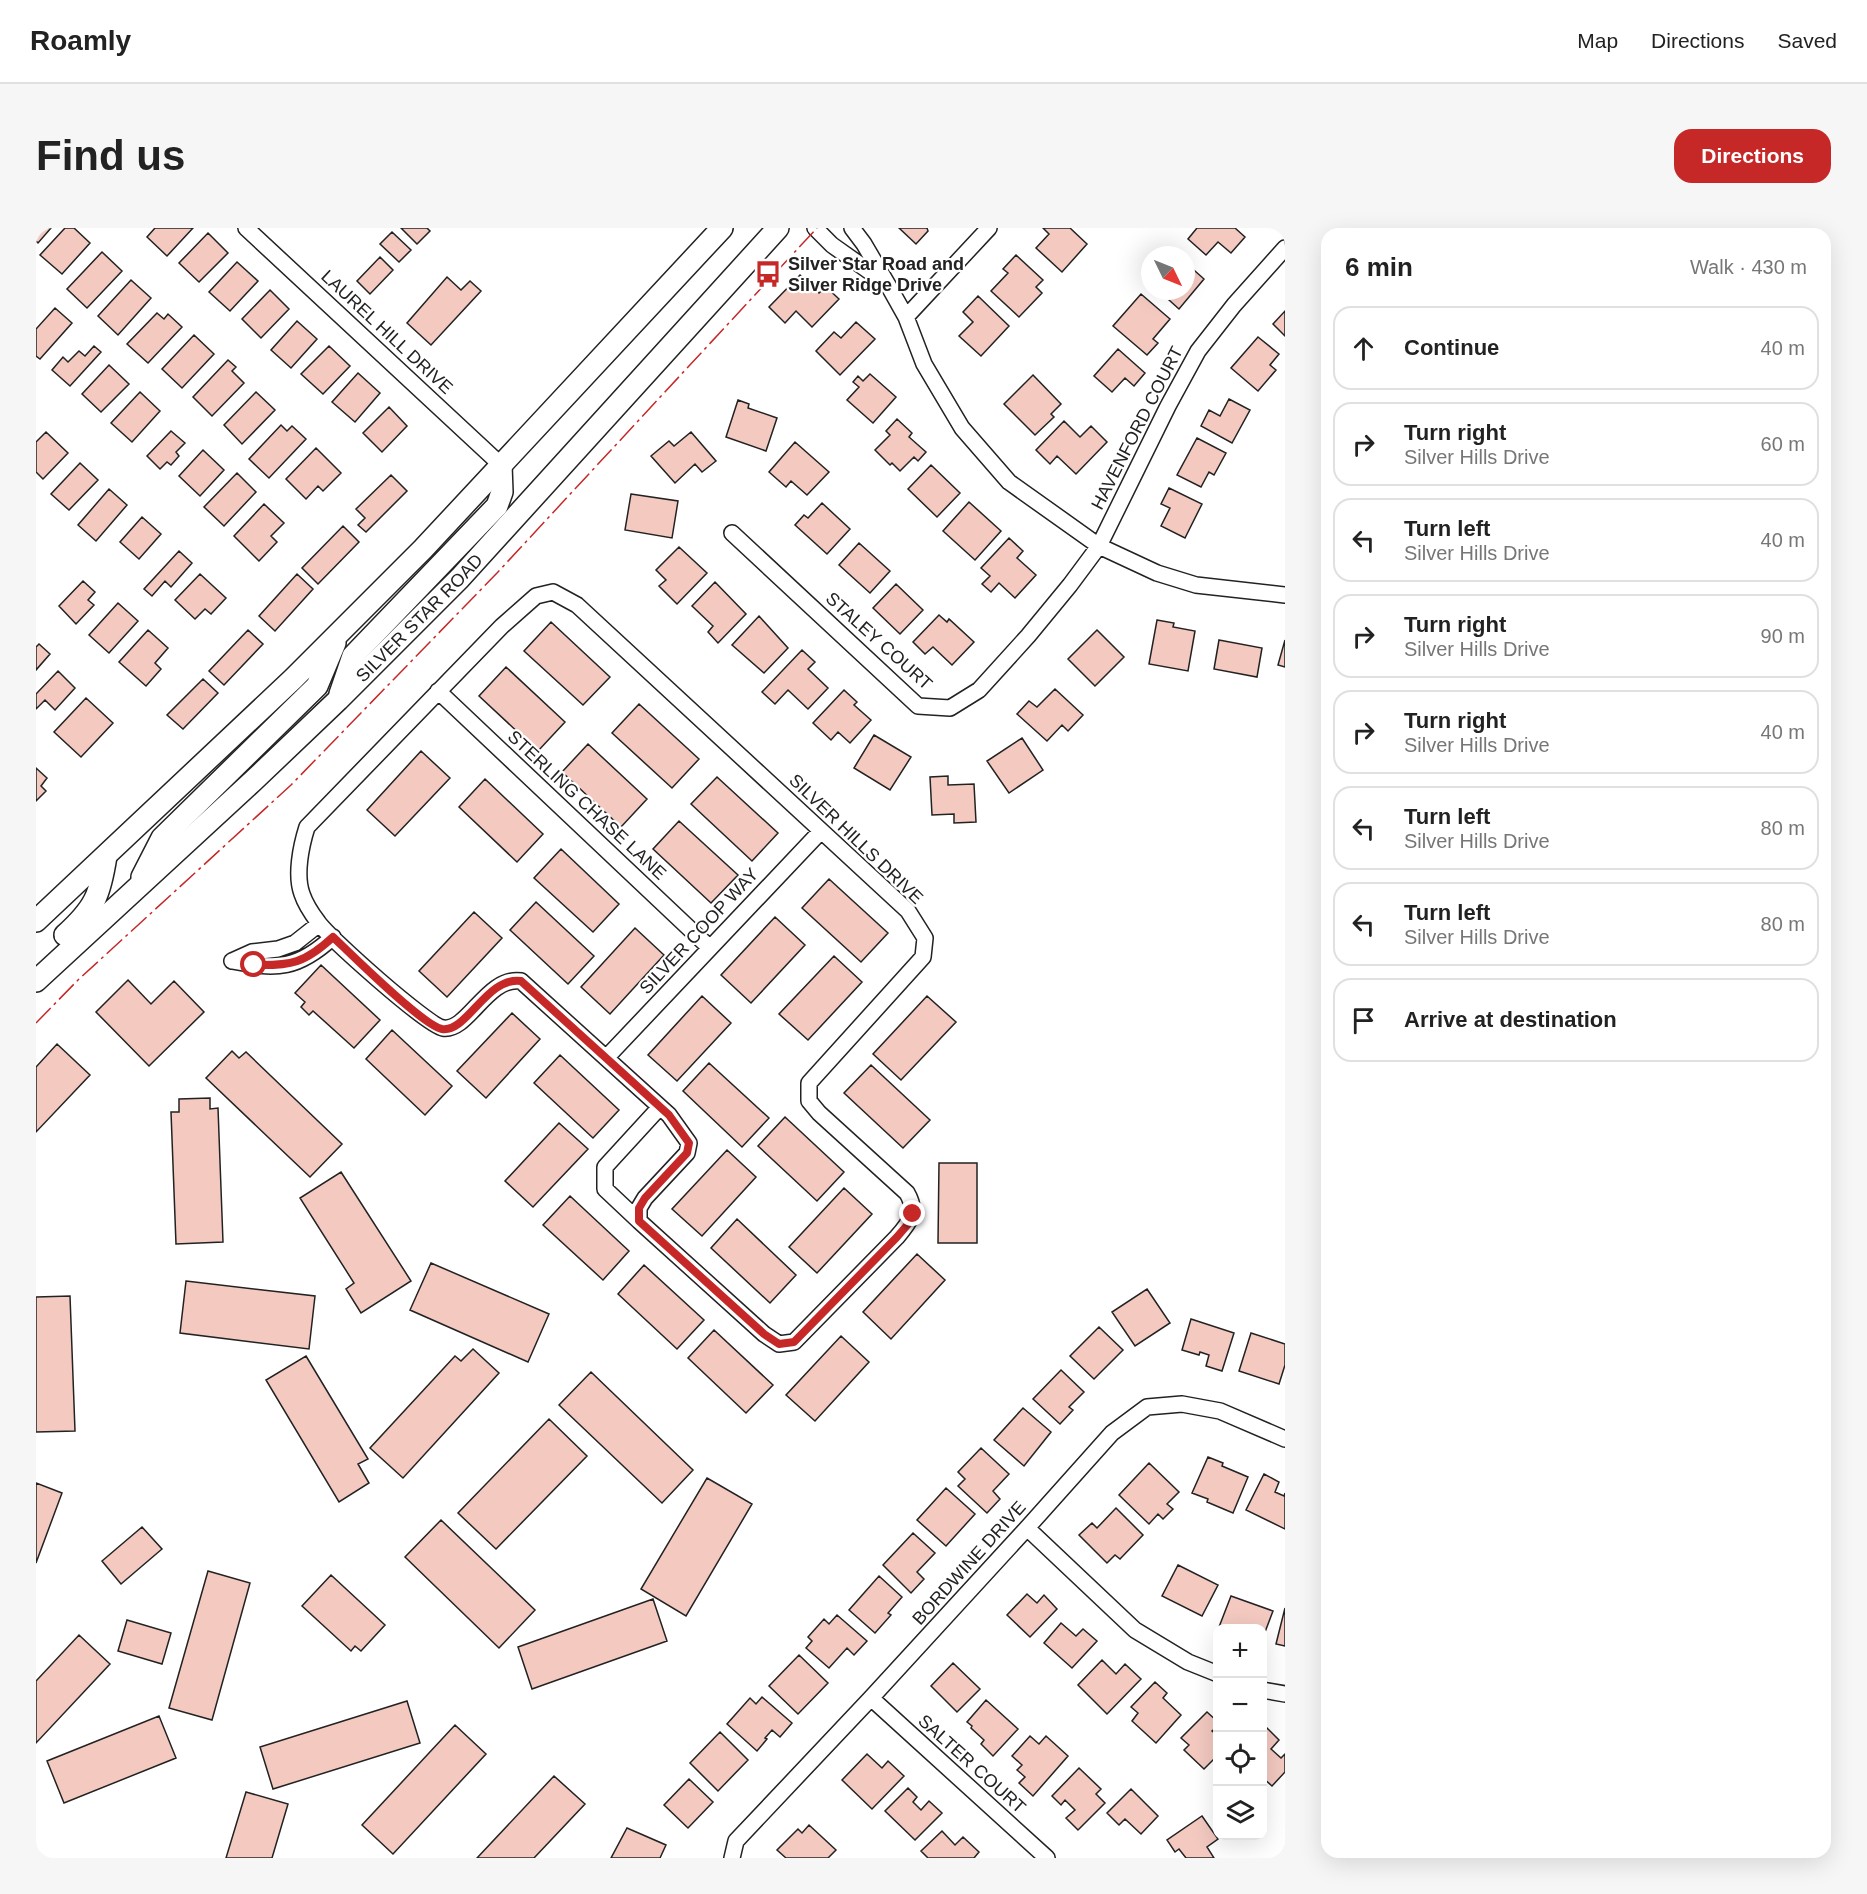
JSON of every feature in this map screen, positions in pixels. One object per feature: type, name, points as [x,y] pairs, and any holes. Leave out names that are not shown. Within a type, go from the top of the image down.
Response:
[{"type":"main road","points":[[36,921],[293,679],[423,549],[722,228]]},
{"type":"main road","name":"SILVER STAR ROAD","points":[[36,981],[254,781],[460,578],[778,228]]},
{"type":"main road","points":[[338,700],[353,656],[497,506],[502,492],[501,465]]},
{"type":"main road","points":[[137,888],[162,837],[317,686],[340,632]]},
{"type":"main road","points":[[36,962],[94,905],[106,856]]},
{"type":"street","name":"LAUREL HILL DRIVE","points":[[246,228],[501,465]]},
{"type":"street","points":[[815,228],[832,245],[888,285]]},
{"type":"street","points":[[852,228],[906,317],[924,364],[962,428],[1009,482],[1099,546],[1157,573],[1196,585],[1285,595]]},
{"type":"street","points":[[906,317],[988,228]]},
{"type":"street","name":"HAVENFORD COURT","points":[[1099,546],[1168,406],[1198,351],[1234,305],[1285,248]]},
{"type":"street","name":"STALEY COURT","points":[[732,533],[918,706],[950,708],[979,690],[1021,644],[1099,546]]},
{"type":"street","name":"SILVER HILLS DRIVE","points":[[553,592],[577,605],[908,911],[925,938],[923,957],[809,1083],[808,1101],[907,1193],[913,1206],[913,1214],[909,1223],[794,1342],[779,1344],[764,1334],[639,1221],[639,1208],[645,1198],[687,1153],[689,1143],[669,1115],[521,981],[512,980],[501,984],[454,1027],[442,1029],[430,1022],[385,986],[319,924],[302,893],[299,852],[307,827],[438,692],[527,603],[536,596],[553,592]]},
{"type":"street","name":"STERLING CHASE LANE","points":[[438,692],[710,948]]},
{"type":"street","name":"SILVER COOP WAY","points":[[606,1058],[821,831]]},
{"type":"street","points":[[319,924],[295,944],[278,949],[252,952],[232,961],[254,965],[291,964],[315,954],[333,937]]},
{"type":"street","points":[[639,1221],[604,1189],[605,1167],[660,1107]]},
{"type":"street","name":"BORDWINE DRIVE","points":[[732,1858],[736,1841],[871,1698],[1112,1433],[1147,1407],[1182,1404],[1220,1411],[1285,1439]]},
{"type":"street","points":[[1027,1528],[1135,1630],[1188,1662],[1213,1672]]},
{"type":"street","points":[[1267,1691],[1285,1694]]},
{"type":"street","name":"SALTER COURT","points":[[871,1698],[1047,1858]]},
{"type":"building","points":[[36,228],[51,228],[38,243],[36,241]]},
{"type":"building","points":[[65,228],[74,228],[90,243],[62,274],[40,255]]},
{"type":"building","points":[[155,228],[193,228],[167,256],[147,237]]},
{"type":"building","points":[[401,228],[427,228],[430,231],[417,244]]},
{"type":"building","points":[[899,228],[927,228],[928,231],[916,244]]},
{"type":"building","points":[[1043,228],[1070,228],[1087,244],[1062,272],[1036,248],[1049,234]]},
{"type":"building","points":[[1197,228],[1235,228],[1245,237],[1231,253],[1218,242],[1206,255],[1188,239]]},
{"type":"building","points":[[392,232],[411,250],[399,262],[380,244]]},
{"type":"building","points":[[208,233],[228,253],[199,282],[179,263]]},
{"type":"building","points":[[102,252],[122,271],[87,308],[67,289]]},
{"type":"building","points":[[1016,255],[1043,280],[1036,287],[1042,293],[1019,317],[991,291],[1008,273],[1003,269]]},
{"type":"building","points":[[380,257],[393,270],[370,294],[357,281]]},
{"type":"building","points":[[237,262],[258,281],[230,311],[209,292]]},
{"type":"building","points":[[1195,271],[1204,279],[1195,290]]},
{"type":"building","points":[[800,275],[819,293],[826,287],[839,299],[812,327],[796,311],[785,323],[769,307]]},
{"type":"building","points":[[447,277],[461,290],[470,281],[481,291],[431,345],[407,323]]},
{"type":"building","points":[[131,280],[151,298],[118,335],[98,316]]},
{"type":"building","points":[[270,290],[289,309],[261,338],[242,319]]},
{"type":"building","points":[[1141,294],[1141,300],[1148,300],[1170,319],[1153,339],[1158,343],[1147,355],[1113,326]]},
{"type":"building","points":[[978,296],[1009,326],[981,356],[959,336],[973,322],[963,312]]},
{"type":"building","points":[[1169,300],[1186,300],[1179,309]]},
{"type":"building","points":[[55,308],[72,323],[40,359],[36,356],[36,329]]},
{"type":"building","points":[[1285,311],[1285,336],[1273,324]]},
{"type":"building","points":[[157,313],[164,319],[168,314],[182,327],[148,363],[127,344]]},
{"type":"building","points":[[297,321],[317,339],[291,368],[271,350]]},
{"type":"building","points":[[856,322],[875,339],[840,375],[816,351],[834,332],[841,338]]},
{"type":"building","points":[[194,335],[214,354],[182,388],[162,369]]},
{"type":"building","points":[[1258,337],[1279,354],[1270,365],[1276,370],[1258,391],[1231,368]]},
{"type":"building","points":[[94,346],[101,352],[70,386],[52,370],[63,357],[68,362],[79,351],[85,356]]},
{"type":"building","points":[[329,346],[350,366],[323,394],[301,374]]},
{"type":"building","points":[[1118,349],[1145,373],[1134,386],[1125,378],[1112,392],[1094,376]]},
{"type":"building","points":[[228,360],[236,367],[232,371],[244,383],[212,416],[193,397]]},
{"type":"building","points":[[109,365],[129,384],[101,412],[82,394]]},
{"type":"building","points":[[358,373],[380,393],[355,422],[332,402]]},
{"type":"building","points":[[870,374],[896,397],[873,423],[847,400],[859,387],[853,382],[858,376],[863,381]]},
{"type":"building","points":[[1033,375],[1061,404],[1051,414],[1054,417],[1035,435],[1004,404]]},
{"type":"building","points":[[140,392],[160,411],[132,442],[111,423]]},
{"type":"building","points":[[256,392],[275,410],[242,444],[224,425]]},
{"type":"building","points":[[1229,399],[1250,410],[1232,443],[1201,426],[1209,410],[1220,416]]},
{"type":"building","points":[[738,400],[749,404],[748,408],[777,418],[766,451],[726,437]]},
{"type":"building","points":[[389,407],[407,426],[382,452],[363,433]]},
{"type":"building","points":[[897,419],[912,433],[909,437],[926,452],[918,461],[914,457],[900,471],[892,463],[890,465],[875,450],[890,435],[886,431]]},
{"type":"building","points":[[1064,421],[1080,437],[1091,426],[1107,442],[1076,474],[1057,456],[1050,464],[1036,450]]},
{"type":"building","points":[[281,425],[287,431],[292,426],[306,439],[269,478],[249,459]]},
{"type":"building","points":[[171,431],[185,443],[176,452],[179,456],[171,465],[167,462],[160,469],[147,456]]},
{"type":"building","points":[[46,432],[68,453],[43,479],[36,472],[36,442]]},
{"type":"building","points":[[691,432],[716,461],[702,472],[695,464],[675,483],[651,456],[669,441],[674,446]]},
{"type":"building","points":[[1197,438],[1226,453],[1214,475],[1209,472],[1201,487],[1177,475]]},
{"type":"building","points":[[795,442],[829,472],[807,495],[791,481],[786,487],[769,472]]},
{"type":"building","points":[[316,448],[341,473],[323,491],[318,486],[306,499],[286,479]]},
{"type":"building","points":[[203,450],[224,470],[200,496],[179,476]]},
{"type":"building","points":[[80,463],[98,480],[69,510],[51,494]]},
{"type":"building","points":[[931,465],[960,493],[937,517],[908,489]]},
{"type":"building","points":[[237,473],[256,492],[224,526],[204,507]]},
{"type":"building","points":[[391,475],[407,491],[366,532],[358,525],[365,518],[356,509]]},
{"type":"building","points":[[1169,488],[1202,504],[1185,538],[1161,526],[1170,508],[1161,504]]},
{"type":"building","points":[[109,489],[127,505],[96,541],[78,525]]},
{"type":"building","points":[[631,494],[678,501],[672,538],[625,530]]},
{"type":"building","points":[[969,502],[1001,531],[975,560],[943,531]]},
{"type":"building","points":[[822,503],[850,529],[827,554],[795,525],[804,515],[808,518]]},
{"type":"building","points":[[264,504],[284,523],[271,536],[277,542],[259,561],[234,536]]},
{"type":"building","points":[[142,517],[161,534],[139,559],[120,542]]},
{"type":"building","points":[[343,526],[359,542],[318,584],[302,568]]},
{"type":"building","points":[[1009,538],[1023,551],[1017,558],[1036,575],[1015,598],[999,583],[991,592],[982,584],[990,576],[981,568]]},
{"type":"building","points":[[859,543],[890,571],[870,593],[839,565]]},
{"type":"building","points":[[679,547],[707,573],[677,604],[659,586],[666,580],[656,570]]},
{"type":"building","points":[[179,551],[192,563],[171,587],[165,581],[152,596],[144,589]]},
{"type":"building","points":[[200,574],[226,598],[211,614],[205,609],[195,619],[175,600]]},
{"type":"building","points":[[297,574],[313,589],[275,631],[259,616]]},
{"type":"building","points":[[83,581],[95,592],[88,600],[94,605],[76,624],[59,606]]},
{"type":"building","points":[[715,582],[746,614],[718,643],[708,632],[713,626],[692,606]]},
{"type":"building","points":[[896,584],[923,610],[900,634],[873,608]]},
{"type":"building","points":[[118,603],[138,621],[109,653],[89,635]]},
{"type":"building","points":[[939,615],[947,622],[949,619],[974,642],[952,665],[933,647],[925,654],[913,642]]},
{"type":"building","points":[[759,616],[788,648],[764,673],[732,645]]},
{"type":"building","points":[[1157,620],[1174,623],[1173,627],[1195,631],[1188,671],[1149,664]]},
{"type":"building","points":[[551,622],[610,677],[583,705],[524,651]]},
{"type":"building","points":[[148,630],[168,648],[155,663],[161,669],[146,686],[119,662]]},
{"type":"building","points":[[248,630],[263,644],[224,685],[209,671]]},
{"type":"building","points":[[1097,630],[1124,657],[1095,686],[1068,659]]},
{"type":"building","points":[[1219,640],[1262,648],[1257,677],[1214,669]]},
{"type":"building","points":[[1285,640],[1285,667],[1278,665]]},
{"type":"building","points":[[39,644],[50,654],[36,670],[36,647]]},
{"type":"building","points":[[802,650],[815,662],[808,669],[828,688],[808,709],[788,690],[775,704],[762,692]]},
{"type":"building","points":[[506,667],[565,722],[538,751],[479,696]]},
{"type":"building","points":[[58,671],[75,688],[55,710],[45,700],[36,709],[36,694]]},
{"type":"building","points":[[203,679],[218,693],[183,729],[167,715]]},
{"type":"building","points":[[1055,689],[1083,715],[1068,731],[1062,725],[1047,741],[1017,714],[1029,701],[1037,707]]},
{"type":"building","points":[[844,690],[857,702],[854,705],[871,720],[850,743],[838,732],[831,740],[813,723]]},
{"type":"building","points":[[86,698],[113,723],[81,757],[54,732]]},
{"type":"building","points":[[639,704],[699,759],[672,788],[612,733]]},
{"type":"building","points":[[874,735],[911,757],[890,790],[854,768]]},
{"type":"building","points":[[1022,738],[1043,770],[1009,793],[987,761]]},
{"type":"building","points":[[588,744],[647,799],[621,827],[562,772]]},
{"type":"building","points":[[421,751],[450,778],[395,836],[367,810]]},
{"type":"building","points":[[36,768],[47,778],[41,786],[46,791],[36,801]]},
{"type":"building","points":[[948,776],[948,785],[974,784],[976,822],[954,823],[954,814],[932,815],[930,777]]},
{"type":"building","points":[[717,777],[778,833],[752,861],[691,804]]},
{"type":"building","points":[[485,779],[543,834],[517,862],[459,807]]},
{"type":"building","points":[[679,821],[738,875],[711,903],[653,849]]},
{"type":"building","points":[[561,849],[619,904],[593,932],[534,878]]},
{"type":"building","points":[[829,879],[888,933],[861,962],[802,908]]},
{"type":"building","points":[[536,902],[594,956],[568,984],[510,930]]},
{"type":"building","points":[[474,912],[502,938],[447,997],[419,971]]},
{"type":"building","points":[[775,917],[805,945],[751,1003],[721,975]]},
{"type":"building","points":[[635,928],[664,955],[610,1014],[581,987]]},
{"type":"building","points":[[834,956],[862,982],[808,1040],[779,1014]]},
{"type":"building","points":[[321,965],[380,1020],[354,1048],[313,1011],[309,1015],[301,1007],[305,1002],[295,993]]},
{"type":"building","points":[[128,980],[151,1004],[174,981],[204,1012],[149,1066],[96,1012]]},
{"type":"building","points":[[702,996],[731,1023],[677,1081],[648,1055]]},
{"type":"building","points":[[927,996],[956,1022],[901,1080],[873,1054]]},
{"type":"building","points":[[512,1013],[540,1039],[486,1098],[457,1071]]},
{"type":"building","points":[[392,1030],[452,1086],[425,1115],[366,1059]]},
{"type":"building","points":[[57,1044],[90,1075],[36,1132],[36,1067]]},
{"type":"building","points":[[232,1051],[239,1058],[246,1052],[342,1144],[310,1177],[206,1078]]},
{"type":"building","points":[[560,1055],[619,1110],[593,1138],[534,1083]]},
{"type":"building","points":[[709,1063],[769,1118],[742,1147],[683,1091]]},
{"type":"building","points":[[871,1065],[930,1120],[903,1148],[844,1093]]},
{"type":"building","points":[[210,1098],[210,1109],[218,1108],[223,1242],[176,1244],[171,1112],[179,1112],[179,1099]]},
{"type":"building","points":[[785,1117],[844,1172],[817,1201],[758,1146]]},
{"type":"building","points":[[559,1123],[588,1149],[533,1207],[505,1181]]},
{"type":"building","points":[[727,1150],[756,1177],[702,1236],[672,1209]]},
{"type":"building","points":[[939,1163],[977,1163],[977,1243],[938,1243]]},
{"type":"building","points":[[341,1172],[411,1281],[361,1313],[346,1289],[354,1283],[300,1198]]},
{"type":"building","points":[[844,1188],[872,1214],[817,1273],[789,1247]]},
{"type":"building","points":[[570,1196],[629,1251],[603,1280],[543,1225]]},
{"type":"building","points":[[737,1219],[796,1275],[770,1303],[711,1248]]},
{"type":"building","points":[[917,1254],[945,1280],[891,1339],[863,1312]]},
{"type":"building","points":[[431,1263],[549,1314],[528,1362],[410,1310]]},
{"type":"building","points":[[644,1265],[704,1320],[677,1349],[618,1294]]},
{"type":"building","points":[[186,1281],[315,1296],[309,1349],[180,1333]]},
{"type":"building","points":[[1147,1289],[1170,1323],[1135,1346],[1112,1312]]},
{"type":"building","points":[[70,1296],[75,1431],[36,1432],[36,1297]]},
{"type":"building","points":[[1191,1319],[1234,1333],[1222,1371],[1206,1366],[1209,1355],[1200,1352],[1199,1355],[1182,1350]]},
{"type":"building","points":[[1099,1327],[1123,1350],[1094,1379],[1070,1356]]},
{"type":"building","points":[[714,1330],[773,1385],[746,1413],[688,1358]]},
{"type":"building","points":[[1251,1333],[1285,1344],[1285,1365],[1279,1384],[1239,1371]]},
{"type":"building","points":[[841,1336],[869,1362],[815,1421],[786,1395]]},
{"type":"building","points":[[473,1349],[499,1373],[403,1478],[370,1448],[455,1356],[461,1361]]},
{"type":"building","points":[[306,1356],[368,1459],[358,1464],[369,1483],[339,1502],[266,1380]]},
{"type":"building","points":[[1061,1370],[1084,1392],[1069,1407],[1073,1410],[1060,1424],[1033,1399]]},
{"type":"building","points":[[591,1372],[693,1470],[662,1503],[559,1405]]},
{"type":"building","points":[[1023,1408],[1051,1432],[1024,1466],[994,1440]]},
{"type":"building","points":[[549,1419],[587,1456],[496,1549],[458,1513]]},
{"type":"building","points":[[981,1448],[1009,1474],[993,1491],[1000,1499],[987,1513],[958,1486],[965,1479],[958,1472]]},
{"type":"building","points":[[1208,1457],[1248,1477],[1233,1513],[1192,1493]]},
{"type":"building","points":[[1149,1463],[1179,1492],[1167,1504],[1173,1509],[1163,1519],[1158,1514],[1149,1524],[1119,1495]]},
{"type":"building","points":[[1264,1474],[1279,1482],[1275,1492],[1284,1496],[1285,1493],[1285,1529],[1246,1510]]},
{"type":"building","points":[[707,1478],[752,1504],[686,1616],[641,1589]]},
{"type":"building","points":[[36,1483],[62,1493],[36,1563]]},
{"type":"building","points":[[946,1488],[975,1514],[946,1546],[917,1520]]},
{"type":"building","points":[[1116,1508],[1143,1535],[1120,1559],[1115,1555],[1107,1563],[1079,1535],[1092,1523],[1097,1528]]},
{"type":"building","points":[[441,1520],[535,1610],[499,1648],[405,1557]]},
{"type":"building","points":[[142,1527],[162,1549],[121,1584],[102,1561]]},
{"type":"building","points":[[913,1533],[935,1553],[917,1572],[924,1579],[911,1593],[883,1565]]},
{"type":"building","points":[[1178,1565],[1218,1585],[1202,1616],[1162,1596]]},
{"type":"building","points":[[208,1571],[250,1583],[212,1720],[169,1708]]},
{"type":"building","points":[[331,1575],[385,1625],[361,1651],[355,1646],[351,1651],[302,1606]]},
{"type":"building","points":[[879,1576],[902,1597],[888,1613],[891,1615],[875,1633],[849,1610]]},
{"type":"building","points":[[1027,1594],[1037,1603],[1044,1595],[1057,1609],[1030,1637],[1007,1615]]},
{"type":"building","points":[[1231,1596],[1273,1611],[1267,1627],[1267,1624],[1220,1624]]},
{"type":"building","points":[[653,1599],[667,1641],[532,1689],[518,1647]]},
{"type":"building","points":[[1285,1608],[1285,1646],[1276,1644]]},
{"type":"building","points":[[837,1615],[867,1641],[854,1655],[847,1648],[829,1668],[806,1648],[812,1641],[808,1637],[824,1619],[829,1624]]},
{"type":"building","points":[[127,1620],[171,1633],[162,1664],[118,1651]]},
{"type":"building","points":[[1061,1623],[1076,1636],[1083,1629],[1097,1641],[1072,1668],[1044,1643]]},
{"type":"building","points":[[79,1635],[110,1664],[36,1743],[36,1681]]},
{"type":"building","points":[[799,1655],[828,1683],[798,1714],[769,1686]]},
{"type":"building","points":[[1102,1660],[1116,1674],[1125,1664],[1141,1679],[1107,1714],[1078,1685]]},
{"type":"building","points":[[953,1663],[980,1689],[957,1712],[931,1686]]},
{"type":"building","points":[[1155,1682],[1167,1693],[1163,1698],[1181,1715],[1156,1743],[1132,1721],[1138,1713],[1131,1707]]},
{"type":"building","points":[[762,1697],[792,1723],[780,1737],[772,1730],[757,1751],[727,1724],[750,1698],[756,1704]]},
{"type":"building","points":[[986,1700],[1018,1729],[993,1756],[981,1744],[984,1740],[967,1722]]},
{"type":"building","points":[[407,1701],[420,1743],[273,1789],[260,1747]]},
{"type":"building","points":[[1207,1712],[1213,1717],[1213,1760],[1204,1769],[1184,1750],[1189,1745],[1181,1738]]},
{"type":"building","points":[[159,1716],[176,1758],[64,1803],[47,1761]]},
{"type":"building","points":[[455,1725],[486,1754],[393,1854],[362,1825]]},
{"type":"building","points":[[1267,1728],[1279,1740],[1271,1749],[1281,1758],[1285,1754],[1285,1772],[1272,1786],[1267,1782]]},
{"type":"building","points":[[720,1732],[748,1760],[718,1791],[690,1763]]},
{"type":"building","points":[[1030,1736],[1039,1744],[1046,1736],[1068,1756],[1033,1796],[1019,1783],[1025,1777],[1017,1770],[1022,1765],[1012,1756]]},
{"type":"building","points":[[867,1754],[882,1768],[888,1761],[904,1776],[872,1809],[842,1780]]},
{"type":"building","points":[[1079,1768],[1101,1789],[1096,1794],[1105,1803],[1078,1830],[1066,1818],[1075,1810],[1065,1800],[1061,1805],[1052,1796]]},
{"type":"building","points":[[554,1776],[585,1804],[534,1858],[477,1858]]},
{"type":"building","points":[[689,1779],[713,1802],[688,1828],[664,1805]]},
{"type":"building","points":[[908,1788],[917,1797],[913,1802],[921,1810],[929,1801],[942,1813],[915,1840],[885,1811]]},
{"type":"building","points":[[1131,1789],[1158,1816],[1141,1834],[1125,1819],[1119,1825],[1107,1813]]},
{"type":"building","points":[[246,1792],[288,1804],[272,1858],[226,1858]]},
{"type":"building","points":[[1202,1816],[1213,1832],[1213,1840],[1217,1840],[1207,1847],[1214,1858],[1186,1858],[1179,1849],[1175,1852],[1167,1840]]},
{"type":"building","points":[[809,1825],[836,1850],[828,1858],[786,1858],[777,1850],[798,1829],[802,1833]]},
{"type":"building","points":[[627,1828],[666,1845],[660,1858],[611,1858]]},
{"type":"building","points":[[942,1831],[955,1845],[963,1837],[979,1852],[974,1858],[928,1858],[921,1851]]},
{"type":"power","points":[[36,1023],[78,980],[291,785],[497,573],[817,228]]},
{"type":"place","name":"Silver Star Road and Silver Ridge Drive","points":[[768,274]]},
{"type":"route","points":[[254,965],[291,964],[315,954],[333,937],[385,986],[442,1029],[454,1027],[501,984],[512,980],[521,981],[669,1115],[685,1135],[689,1143],[687,1153],[645,1198],[639,1208],[639,1221],[764,1334],[779,1344],[794,1342],[897,1237],[909,1223],[913,1214]]}]
